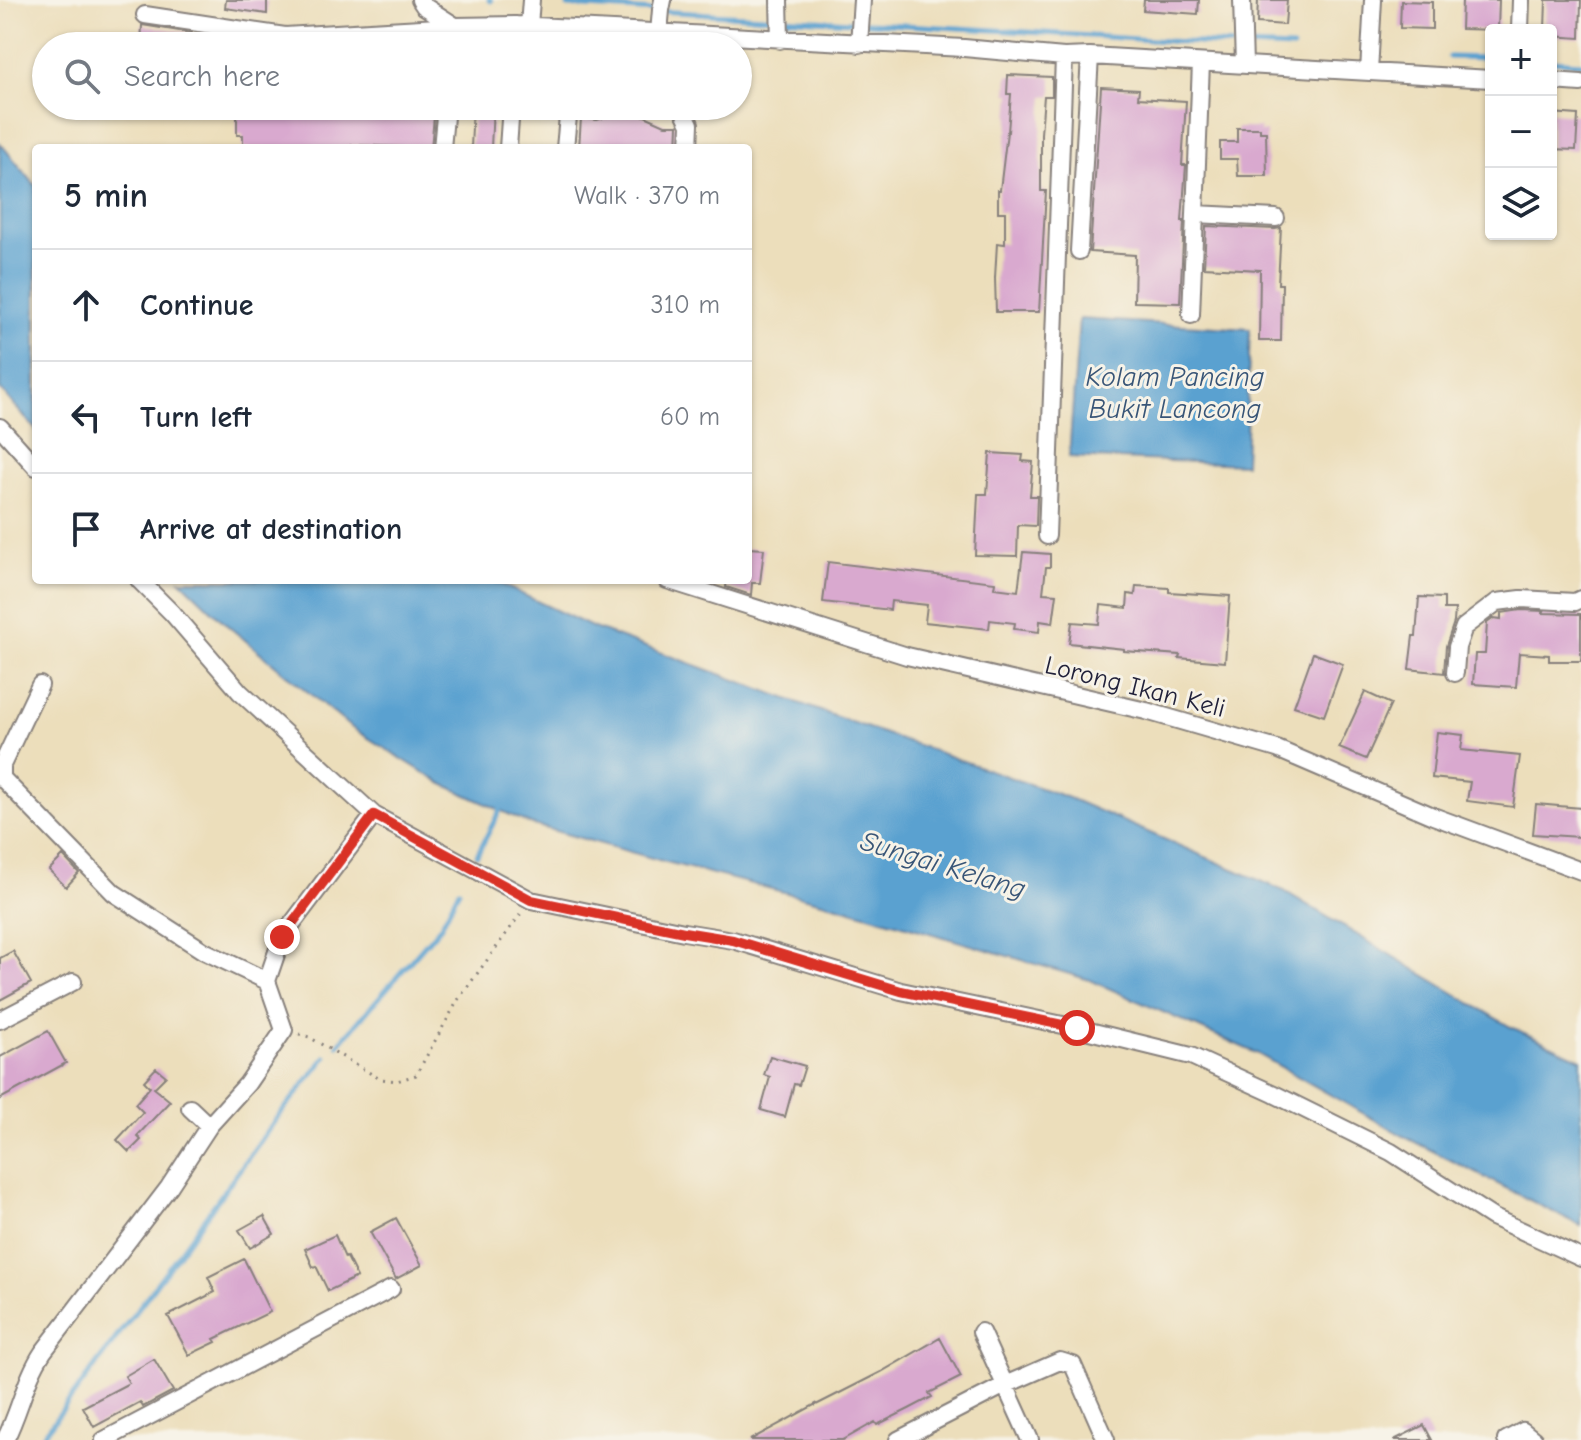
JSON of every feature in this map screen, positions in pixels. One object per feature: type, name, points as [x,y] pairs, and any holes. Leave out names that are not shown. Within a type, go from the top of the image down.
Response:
[{"type":"street","points":[[420,0],[424,6],[455,26]]},
{"type":"street","points":[[520,32],[531,0]]},
{"type":"street","points":[[1242,0],[1244,65]]},
{"type":"street","points":[[1369,72],[1373,0]]},
{"type":"street","points":[[1520,24],[1521,0]]},
{"type":"street","points":[[145,15],[237,32]]},
{"type":"street","points":[[387,32],[661,16],[675,32]]},
{"type":"street","points":[[726,32],[780,22],[860,22],[964,48],[1064,57],[1485,79]]},
{"type":"street","points":[[454,32],[455,26]]},
{"type":"street","points":[[1079,251],[1090,56]]},
{"type":"street","points":[[1047,536],[1064,57]]},
{"type":"street","points":[[1191,315],[1201,63]]},
{"type":"street","points":[[1557,81],[1581,83]]},
{"type":"street","points":[[442,144],[445,120]]},
{"type":"street","points":[[508,144],[510,120]]},
{"type":"street","points":[[565,144],[568,120]]},
{"type":"street","points":[[688,120],[689,144]]},
{"type":"street","points":[[1195,214],[1276,218]]},
{"type":"street","points":[[0,427],[32,463]]},
{"type":"street","points":[[143,584],[240,692],[374,815],[531,900],[733,940],[901,991],[1191,1056],[1391,1152],[1492,1217],[1581,1258]]},
{"type":"street","name":"Lorong Ikan Keli","points":[[680,584],[907,656],[1146,711],[1277,749],[1433,816],[1581,871]]},
{"type":"street","points":[[1455,673],[1457,647],[1464,627],[1497,602],[1521,599],[1575,602],[1581,599]]},
{"type":"street","points":[[40,685],[2,765],[2,778],[114,893],[204,951],[267,981]]},
{"type":"street","points":[[5,1440],[33,1366],[169,1187],[209,1126],[247,1084],[284,1030],[267,981],[282,937],[374,815]]},
{"type":"street","points":[[0,1020],[73,982]]},
{"type":"street","points":[[190,1108],[209,1126]]},
{"type":"street","points":[[104,1440],[391,1289]]},
{"type":"street","points":[[981,1332],[1030,1440]]},
{"type":"street","points":[[898,1440],[1005,1385],[1060,1361],[1073,1365],[1106,1440]]},
{"type":"street","points":[[1506,1440],[1523,1431],[1534,1440]]},
{"type":"path","points":[[284,1030],[309,1037],[380,1079],[397,1081],[416,1075],[458,1000],[531,900]]},
{"type":"water","points":[[0,143],[32,181],[32,425],[0,389]]},
{"type":"water","name":"Kolam Pancing Bukit Lancong","points":[[1079,319],[1250,329],[1245,464],[1069,457]]},
{"type":"water","name":"Sungai Kelang","points":[[184,584],[500,584],[594,628],[1069,798],[1284,891],[1509,1026],[1581,1059],[1581,1226],[1409,1139],[1256,1053],[1090,980],[838,906],[530,824],[441,783],[349,726],[228,626]]},
{"type":"building","points":[[226,0],[267,0],[267,14],[225,8]]},
{"type":"building","points":[[1144,0],[1199,0],[1198,14],[1143,10]]},
{"type":"building","points":[[1258,0],[1287,0],[1285,25],[1257,23]]},
{"type":"building","points":[[1462,0],[1499,0],[1498,24],[1485,24],[1485,30],[1461,29]]},
{"type":"building","points":[[1546,0],[1581,0],[1580,38],[1557,36],[1557,24],[1545,24]]},
{"type":"building","points":[[1401,1],[1432,2],[1432,29],[1400,28]]},
{"type":"building","points":[[142,25],[186,32],[142,32]]},
{"type":"building","points":[[1008,75],[1052,77],[1052,96],[1044,96],[1041,134],[1041,191],[1046,191],[1039,312],[996,312],[997,243],[1005,244],[1005,212],[998,212],[998,190],[1008,132],[1011,94],[1007,94]]},
{"type":"building","points":[[1101,87],[1139,89],[1138,98],[1186,101],[1180,303],[1134,302],[1135,255],[1090,252]]},
{"type":"building","points":[[1557,113],[1578,115],[1576,150],[1557,149]]},
{"type":"building","points":[[237,120],[434,120],[431,144],[243,144],[243,135],[237,135]]},
{"type":"building","points":[[472,120],[492,120],[491,144],[471,144]]},
{"type":"building","points":[[581,120],[654,120],[665,125],[678,125],[677,144],[579,144]]},
{"type":"building","points":[[1237,128],[1260,128],[1260,132],[1266,132],[1267,176],[1238,176],[1237,159],[1220,159],[1220,142],[1237,142]]},
{"type":"building","points":[[1206,226],[1281,228],[1278,284],[1282,284],[1281,341],[1259,341],[1260,270],[1204,267]]},
{"type":"building","points":[[990,453],[1023,455],[1022,461],[1033,462],[1030,496],[1037,496],[1036,526],[1018,525],[1017,556],[975,555],[978,494],[987,494]]},
{"type":"building","points":[[752,548],[764,549],[760,583],[752,583]]},
{"type":"building","points":[[1023,552],[1050,554],[1043,593],[1057,594],[1053,623],[1040,621],[1039,632],[1014,629],[1015,623],[990,620],[989,629],[925,622],[927,605],[891,601],[890,610],[823,602],[828,562],[995,582],[994,588],[1018,591]]},
{"type":"building","points":[[726,584],[752,584],[751,595],[726,587]]},
{"type":"building","points":[[1136,586],[1169,588],[1169,592],[1230,596],[1225,662],[1069,643],[1072,622],[1099,624],[1101,605],[1127,608],[1128,594],[1135,595]]},
{"type":"building","points":[[1419,597],[1444,598],[1444,609],[1455,609],[1446,646],[1444,673],[1409,669]]},
{"type":"building","points":[[1521,610],[1581,614],[1581,661],[1549,661],[1549,655],[1519,653],[1516,687],[1473,684],[1475,654],[1485,654],[1487,623],[1494,618],[1501,619],[1501,613]]},
{"type":"building","points":[[1313,653],[1343,664],[1324,716],[1294,706]]},
{"type":"building","points":[[1365,692],[1391,704],[1366,759],[1339,748]]},
{"type":"building","points":[[1437,732],[1463,735],[1461,750],[1520,756],[1513,807],[1467,801],[1470,782],[1432,778]]},
{"type":"building","points":[[1536,804],[1581,808],[1580,837],[1533,834]]},
{"type":"building","points":[[63,856],[79,873],[66,887],[49,870]]},
{"type":"building","points":[[13,951],[31,983],[0,1000],[0,958]]},
{"type":"building","points":[[48,1031],[66,1063],[0,1099],[0,1057]]},
{"type":"building","points":[[770,1056],[805,1066],[799,1085],[794,1084],[785,1117],[761,1110],[770,1077],[764,1075]]},
{"type":"building","points":[[156,1068],[166,1076],[154,1088],[170,1101],[137,1136],[141,1140],[129,1152],[117,1140],[143,1112],[135,1104],[150,1087],[144,1081]]},
{"type":"building","points":[[264,1216],[274,1234],[250,1248],[239,1230]]},
{"type":"building","points":[[396,1218],[422,1265],[396,1279],[370,1232]]},
{"type":"building","points":[[335,1235],[357,1277],[328,1291],[305,1249]]},
{"type":"building","points":[[244,1259],[270,1312],[214,1339],[216,1342],[189,1355],[168,1316],[215,1292],[208,1277]]},
{"type":"building","points":[[940,1338],[961,1377],[929,1393],[932,1397],[843,1440],[750,1440],[881,1372]]},
{"type":"building","points":[[154,1359],[173,1391],[143,1407],[140,1402],[94,1427],[83,1407],[129,1383],[125,1376]]},
{"type":"building","points":[[1424,1425],[1432,1440],[1394,1440]]},
{"type":"waterway","points":[[568,6],[1231,45]]},
{"type":"waterway","points":[[1246,46],[1293,48]]},
{"type":"waterway","points":[[1449,57],[1485,58]]},
{"type":"waterway","points":[[1557,61],[1581,63]]},
{"type":"waterway","points":[[477,855],[500,810]]},
{"type":"waterway","points":[[338,1045],[441,926],[459,890]]},
{"type":"waterway","points":[[40,1440],[274,1122],[326,1057]]},
{"type":"route","points":[[282,937],[374,815],[531,900],[733,940],[901,991],[1077,1028]]}]
